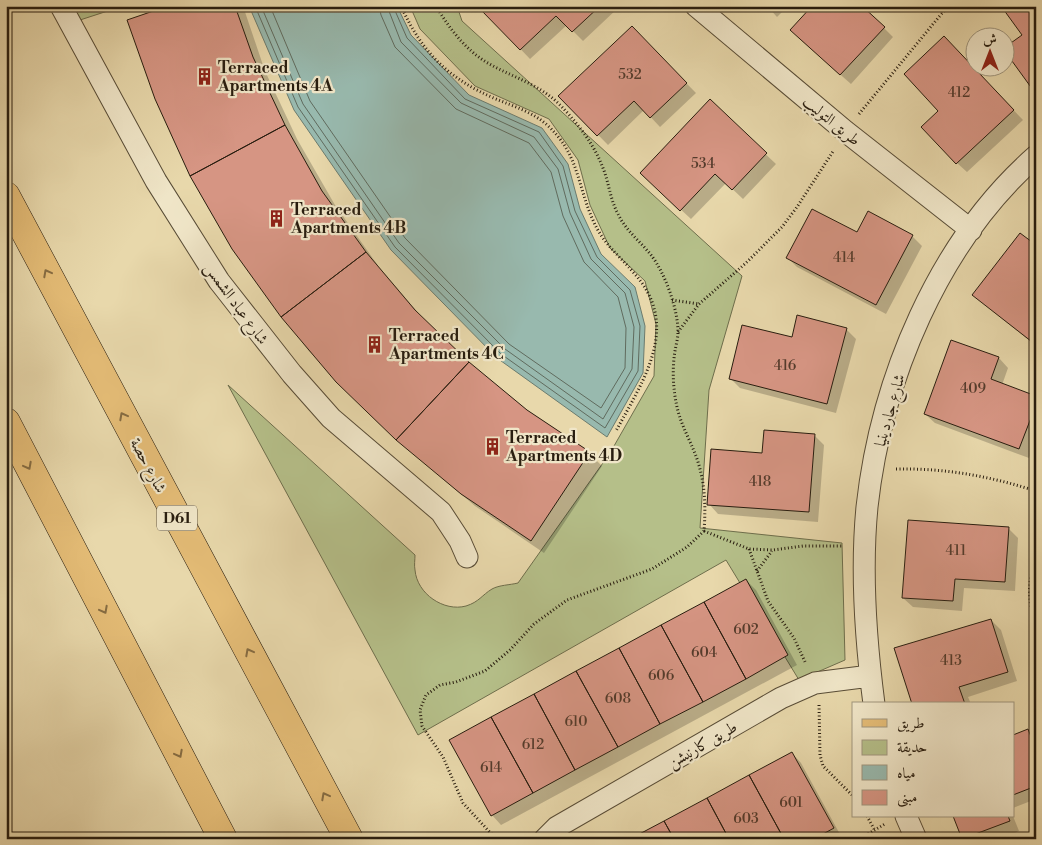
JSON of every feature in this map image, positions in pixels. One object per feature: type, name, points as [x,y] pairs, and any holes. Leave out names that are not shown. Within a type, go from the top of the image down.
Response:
[{"type":"main road","name":"شارع حصة","points":[[6,196],[349,839]]},
{"type":"main road","points":[[6,422],[224,839]]},
{"type":"street","name":"شارع عباد الشمس","points":[[61,6],[156,181],[225,288],[286,366],[331,418],[441,512],[460,541],[467,557]]},
{"type":"street","name":"طريق التوليب","points":[[696,6],[845,131],[970,230]]},
{"type":"street","name":"شارع جاردينيا","points":[[874,702],[870,676],[865,547],[873,469],[886,412],[921,316],[943,272],[970,230],[999,194],[1036,156]]},
{"type":"street","name":"طريق كارنيشن","points":[[545,839],[557,828],[781,698],[815,683],[870,676]]},
{"type":"path","points":[[401,6],[420,43],[436,62],[480,92],[531,114],[556,133],[573,158],[592,217],[600,235],[612,252],[633,271],[648,293],[656,322],[654,354],[649,370],[616,431]]},
{"type":"path","points":[[436,6],[450,28],[486,62],[536,86],[558,103],[577,122],[592,145],[604,169],[607,185],[618,216],[627,230],[650,254],[662,271],[672,300],[678,332],[674,352],[674,396],[679,418],[702,475],[705,515],[704,531],[687,547],[652,569],[567,600],[534,624],[510,650],[485,670],[456,682],[440,685],[426,695],[420,710],[422,726],[442,757],[463,803],[496,839]]},
{"type":"path","points":[[938,6],[943,12]]},
{"type":"path","points":[[678,332],[700,304],[746,263],[782,227],[797,207],[845,131],[943,12],[951,6]]},
{"type":"path","points":[[672,300],[700,304]]},
{"type":"path","points":[[873,469],[951,471],[980,475],[1036,491]]},
{"type":"path","points":[[704,531],[749,549],[773,550],[803,546],[865,547]]},
{"type":"path","points":[[757,571],[773,550]]},
{"type":"path","points":[[1036,561],[1028,593],[1036,627]]},
{"type":"path","points":[[868,818],[874,829]]},
{"type":"path","points":[[859,839],[884,824],[910,825]]},
{"type":"green space","points":[[73,6],[123,6],[80,20]]},
{"type":"green space","points":[[410,6],[457,6],[462,21],[742,276],[709,390],[700,528],[842,543],[845,660],[799,680],[726,560],[418,735],[228,385],[415,555],[417,579],[426,594],[441,604],[458,607],[466,606],[474,603],[495,588],[518,583],[610,453],[654,376],[656,324],[645,281],[610,248],[590,205],[578,160],[549,119],[475,86],[420,29]]},
{"type":"water","points":[[249,6],[397,6],[411,35],[469,95],[542,128],[568,164],[580,209],[601,254],[635,287],[645,326],[643,373],[607,437],[497,358],[391,250],[294,110]]},
{"type":"building","name":"Terraced Apartments 4A","points":[[168,6],[235,6],[253,57],[285,125],[190,176],[155,99],[127,20]]},
{"type":"building","points":[[485,6],[600,6],[572,32],[556,16],[520,50],[481,10]]},
{"type":"building","points":[[812,6],[862,6],[885,27],[840,75],[790,30]]},
{"type":"building","points":[[1001,6],[1036,6],[1036,88],[1033,90],[1014,64],[1014,41],[1022,35]]},
{"type":"building","points":[[632,26],[687,83],[650,118],[634,101],[597,136],[558,96]]},
{"type":"building","points":[[944,36],[964,57],[964,78],[984,78],[1014,110],[956,164],[921,127],[938,111],[904,74]]},
{"type":"building","points":[[710,99],[767,153],[732,190],[715,174],[680,211],[640,173]]},
{"type":"building","name":"Terraced Apartments 4B","points":[[285,125],[322,191],[366,252],[281,317],[232,249],[190,176]]},
{"type":"building","points":[[812,209],[857,232],[868,211],[913,235],[876,305],[786,258]]},
{"type":"building","points":[[1020,233],[1036,245],[1036,345],[972,295]]},
{"type":"building","name":"Terraced Apartments 4C","points":[[366,252],[415,310],[469,362],[396,440],[336,382],[281,317]]},
{"type":"building","points":[[797,315],[847,328],[827,404],[729,379],[742,325],[792,337]]},
{"type":"building","points":[[951,340],[999,357],[991,379],[1036,396],[1036,405],[1019,449],[924,414]]},
{"type":"building","name":"Terraced Apartments 4D","points":[[469,362],[527,410],[590,452],[531,541],[461,494],[396,440]]},
{"type":"building","points":[[764,430],[815,434],[809,512],[707,505],[711,449],[762,453]]},
{"type":"building","points":[[908,520],[1009,527],[1005,582],[955,579],[953,601],[902,598]]},
{"type":"building","points":[[746,579],[788,655],[746,679],[704,602]]},
{"type":"building","points":[[704,602],[746,679],[703,702],[661,625]]},
{"type":"building","points":[[991,619],[1008,672],[959,687],[964,702],[911,702],[894,648]]},
{"type":"building","points":[[661,625],[703,702],[660,724],[619,648]]},
{"type":"building","points":[[619,648],[660,724],[618,747],[576,671]]},
{"type":"building","points":[[576,671],[618,747],[575,770],[534,694]]},
{"type":"building","points":[[534,694],[575,770],[533,793],[491,717]]},
{"type":"building","points":[[491,717],[533,793],[491,816],[449,740]]},
{"type":"building","points":[[1028,729],[1036,750],[1036,786],[1014,795],[1014,735]]},
{"type":"building","points":[[792,752],[834,828],[814,839],[784,839],[749,775]]},
{"type":"building","points":[[749,775],[784,839],[729,839],[707,798]]},
{"type":"building","points":[[707,798],[729,839],[674,839],[664,821]]},
{"type":"building","points":[[954,818],[1009,818],[1010,821],[962,839]]},
{"type":"building","points":[[664,821],[674,839],[630,839]]},
{"type":"place","name":"Terraced Apartments 4A","points":[[204,76]]},
{"type":"place","name":"Terraced Apartments 4B","points":[[277,218]]},
{"type":"place","name":"Terraced Apartments 4C","points":[[375,344]]},
{"type":"place","name":"Terraced Apartments 4D","points":[[492,446]]}]
